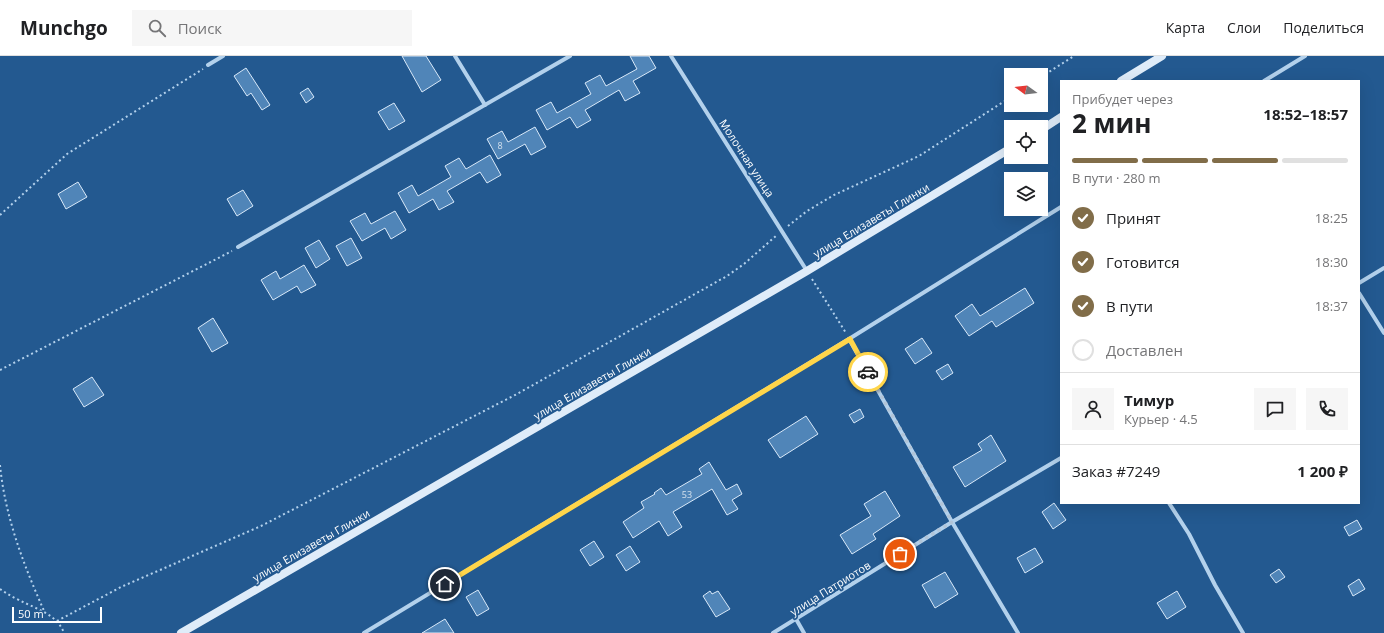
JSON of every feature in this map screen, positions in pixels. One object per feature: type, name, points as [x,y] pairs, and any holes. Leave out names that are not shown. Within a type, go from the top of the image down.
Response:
[{"type":"street","points":[[208,65],[223,56]]},
{"type":"street","points":[[455,56],[485,105]]},
{"type":"street","points":[[238,247],[570,56]]},
{"type":"street","name":"Молочная улица","points":[[671,56],[807,271]]},
{"type":"street","points":[[1123,80],[1162,56]]},
{"type":"street","points":[[1266,80],[1305,56]]},
{"type":"street","points":[[1048,125],[1060,118]]},
{"type":"street","name":"улица Елизаветы Глинки","points":[[181,633],[807,271],[1004,152]]},
{"type":"street","points":[[364,633],[850,339],[1060,208]]},
{"type":"street","points":[[1360,282],[1384,268]]},
{"type":"street","points":[[1360,295],[1384,333]]},
{"type":"street","points":[[850,339],[952,522],[1018,633]]},
{"type":"street","name":"улица Патриотов","points":[[773,633],[952,522],[1060,459]]},
{"type":"street","points":[[1170,504],[1189,534],[1215,585],[1243,633]]},
{"type":"street","points":[[796,619],[804,633]]},
{"type":"path","points":[[1048,73],[1074,56]]},
{"type":"path","points":[[0,215],[67,154],[208,65]]},
{"type":"path","points":[[57,621],[121,587],[261,526],[517,394],[727,276],[744,264],[782,230],[807,211],[834,195],[919,156],[1004,101]]},
{"type":"path","points":[[0,370],[238,247]]},
{"type":"path","points":[[807,271],[850,339]]},
{"type":"path","points":[[0,466],[2,484],[9,516],[19,549],[45,613]]},
{"type":"path","points":[[0,589],[57,621],[64,633]]},
{"type":"building","points":[[402,56],[426,56],[441,80],[422,92]]},
{"type":"building","points":[[630,56],[649,56],[656,68],[633,81],[640,93],[625,101],[619,90],[585,110],[591,120],[577,128],[570,117],[547,130],[536,110],[551,102],[557,113],[591,94],[585,83],[600,75],[606,86],[637,69]]},
{"type":"building","points":[[246,68],[270,105],[262,110],[251,93],[247,96],[234,76]]},
{"type":"building","points":[[308,88],[314,97],[306,103],[300,93]]},
{"type":"building","points":[[394,103],[405,121],[389,130],[378,112]]},
{"type":"building","points":[[535,127],[546,147],[531,155],[525,144],[498,159],[487,139],[502,131],[508,142]]},
{"type":"building","points":[[490,155],[501,175],[487,183],[480,172],[447,191],[454,202],[439,210],[433,199],[409,213],[398,193],[412,185],[418,196],[451,177],[445,166],[459,158],[466,169]]},
{"type":"building","points":[[78,182],[87,197],[66,209],[58,194]]},
{"type":"building","points":[[243,190],[253,206],[237,216],[227,199]]},
{"type":"building","points":[[395,211],[406,230],[391,239],[385,228],[362,241],[350,221],[365,213],[371,224]]},
{"type":"building","points":[[351,238],[362,258],[347,266],[336,246]]},
{"type":"building","points":[[319,240],[330,259],[316,268],[305,248]]},
{"type":"building","points":[[304,265],[316,285],[301,293],[297,286],[273,300],[261,280],[276,271],[280,279]]},
{"type":"building","points":[[1025,288],[1034,303],[996,327],[992,321],[969,336],[955,316],[972,304],[980,316]]},
{"type":"building","points":[[213,318],[228,343],[212,352],[198,328]]},
{"type":"building","points":[[922,338],[932,353],[915,364],[905,349]]},
{"type":"building","points":[[948,364],[953,373],[942,380],[936,371]]},
{"type":"building","points":[[92,377],[104,395],[84,407],[73,389]]},
{"type":"building","points":[[860,409],[864,417],[854,423],[849,415]]},
{"type":"building","points":[[806,416],[818,434],[780,458],[768,440]]},
{"type":"building","points":[[991,435],[1006,461],[965,487],[953,467],[982,450],[978,444]]},
{"type":"building","points":[[709,462],[726,490],[737,484],[742,494],[732,500],[738,509],[727,515],[712,489],[673,512],[682,527],[668,536],[659,521],[633,538],[623,522],[644,508],[641,502],[655,494],[654,493],[661,488],[666,495],[702,474],[699,469]]},
{"type":"building","points":[[885,491],[900,516],[873,534],[876,539],[852,554],[840,535],[871,516],[864,504]]},
{"type":"building","points":[[1054,503],[1066,520],[1053,529],[1042,512]]},
{"type":"building","points":[[1357,520],[1362,529],[1349,536],[1344,527]]},
{"type":"building","points":[[594,541],[604,557],[590,566],[580,550]]},
{"type":"building","points":[[630,546],[640,562],[626,571],[616,555]]},
{"type":"building","points":[[1035,548],[1043,562],[1025,573],[1017,558]]},
{"type":"building","points":[[1279,569],[1285,577],[1276,583],[1270,575]]},
{"type":"building","points":[[945,572],[958,594],[935,608],[922,585]]},
{"type":"building","points":[[1359,579],[1365,589],[1353,596],[1348,586]]},
{"type":"building","points":[[478,590],[489,609],[477,616],[466,597]]},
{"type":"building","points":[[710,591],[712,594],[718,591],[730,609],[716,617],[703,596]]},
{"type":"building","points":[[1177,591],[1186,607],[1167,619],[1157,603]]},
{"type":"building","points":[[445,619],[454,633],[422,633]]},
{"type":"way so far","points":[[868,372],[952,522],[900,554]]},
{"type":"route","points":[[445,584],[850,339],[868,372]]}]
